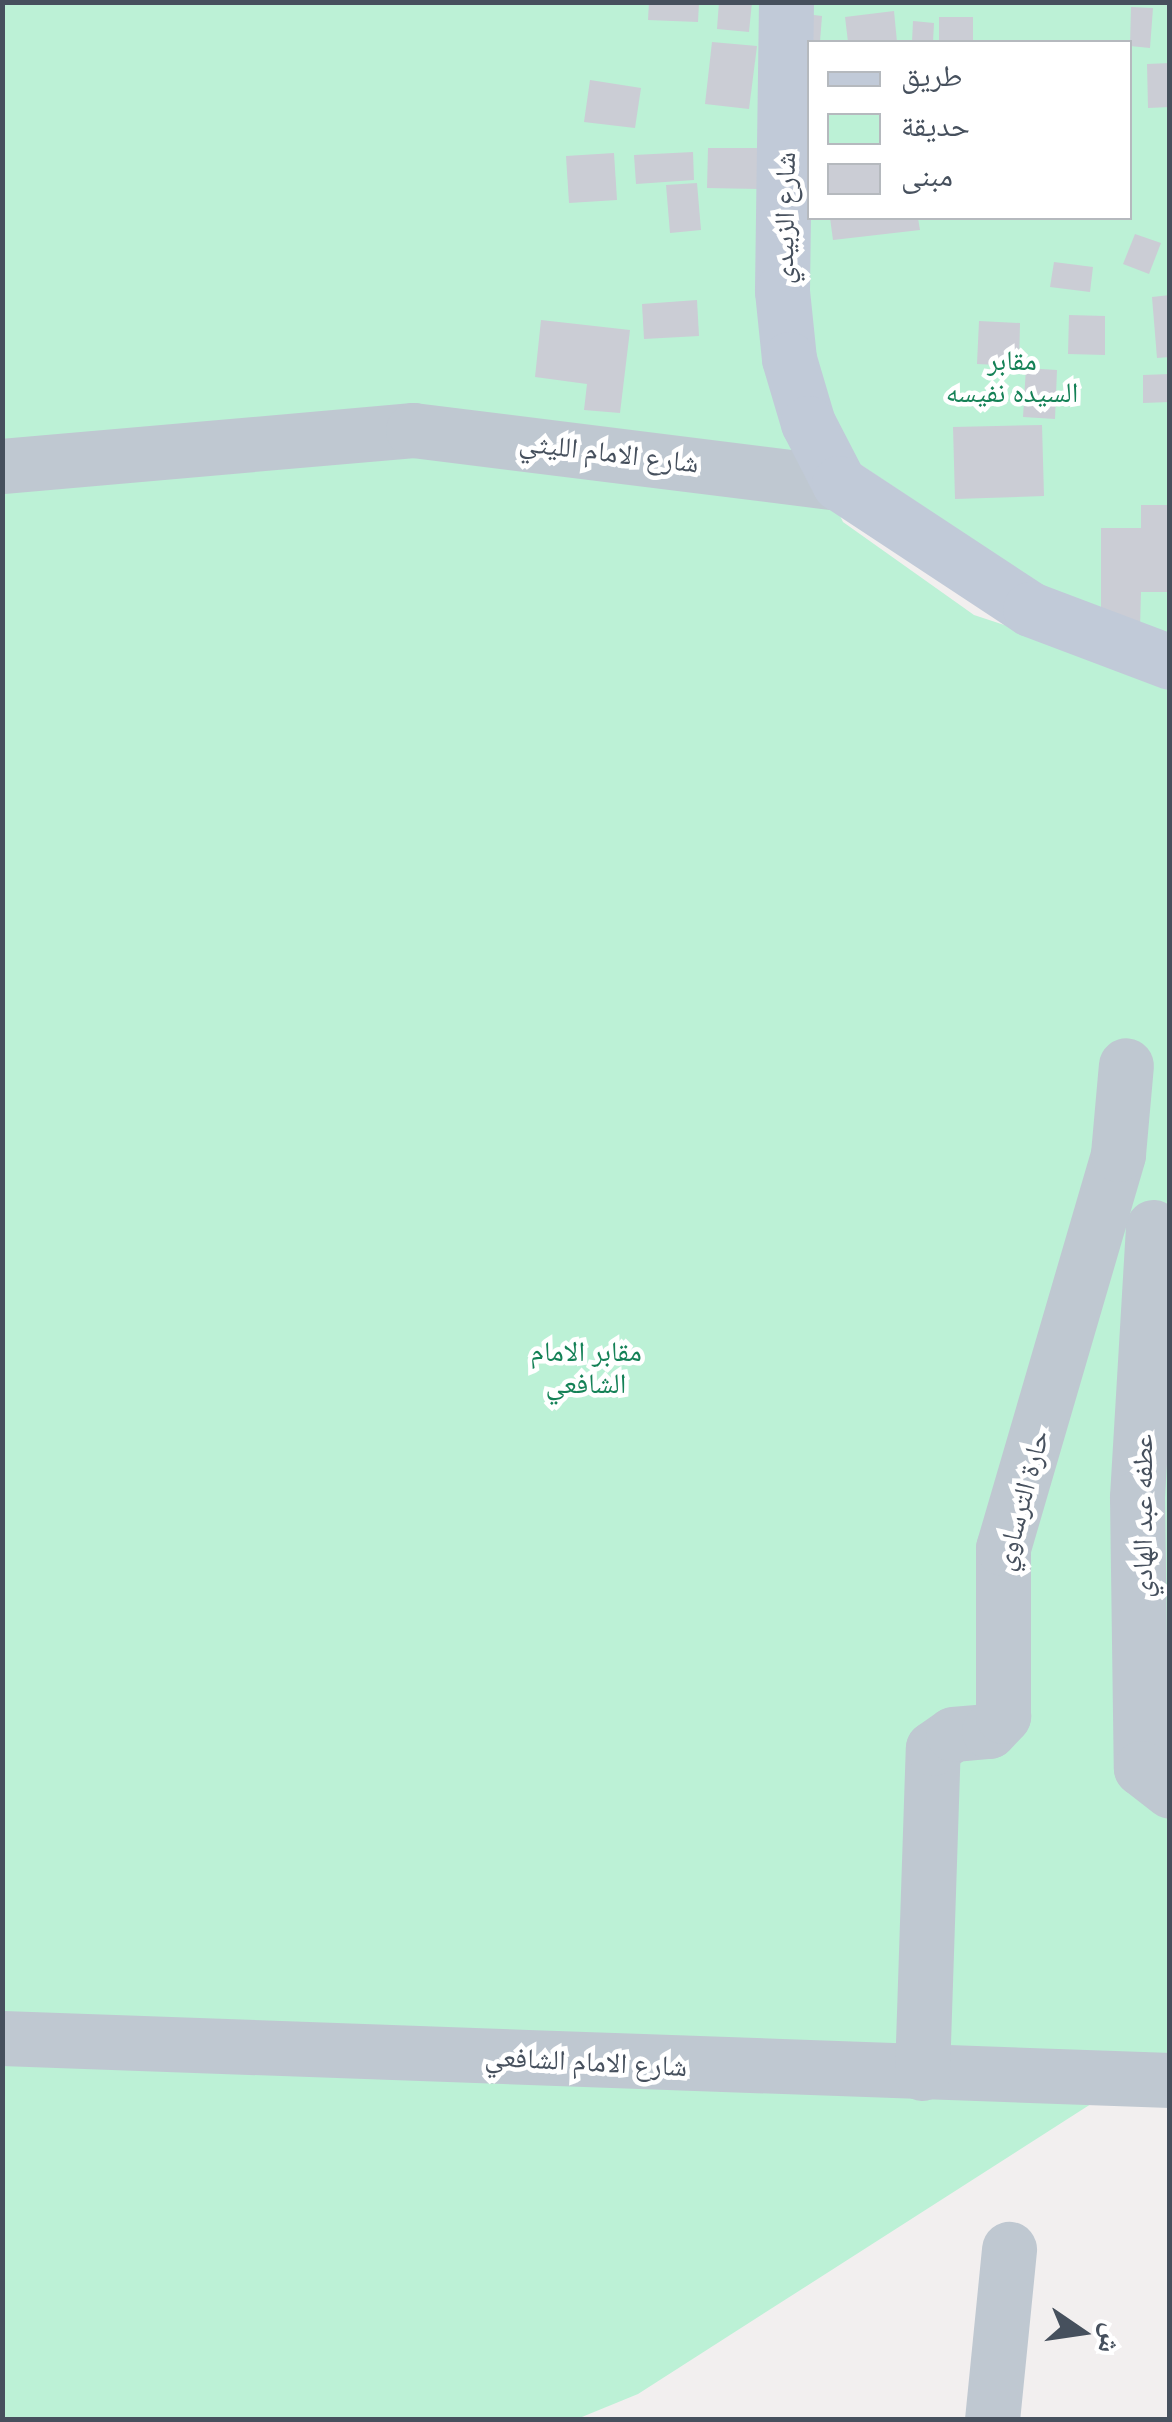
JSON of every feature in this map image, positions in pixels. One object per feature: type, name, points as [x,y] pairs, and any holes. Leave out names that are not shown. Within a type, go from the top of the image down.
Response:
[{"type":"street","name":"شارع الزبيدي","points":[[786,2],[782,292],[789,359],[808,423],[839,483]]},
{"type":"street","name":"شارع الامام الليثي","points":[[2,466],[413,430],[839,483],[1030,609],[1170,662]]},
{"type":"street","name":"حارة الترساوي","points":[[922,2073],[933,1748],[952,1734],[1000,1726],[1003,1716],[1003,1548],[1098,1234],[1118,1154],[1126,1065]]},
{"type":"street","points":[[1098,1234],[1161,1226]]},
{"type":"street","name":"عطفه عبد الهادي","points":[[1161,1226],[1141,1768],[1170,1791]]},
{"type":"street","name":"شارع الامام الشافعي","points":[[2,2038],[1170,2080]]},
{"type":"street","points":[[992,2420],[1009,2249]]},
{"type":"green space","name":"مقابر الامام الشافعي","points":[[3,3],[760,3],[764,358],[843,522],[974,615],[1169,679],[1169,2054],[638,2394],[577,2419],[3,2420]]},
{"type":"green space","name":"مقابر السيده نفيسه","points":[[804,3],[1169,3],[1169,643],[1105,628],[843,453],[810,358],[808,220],[1132,220],[1132,40],[807,40],[807,180]]},
{"type":"building","points":[[649,2],[699,2],[698,22],[648,20]]},
{"type":"building","points":[[719,2],[752,2],[749,32],[717,29]]},
{"type":"building","points":[[1131,7],[1153,8],[1150,48],[1132,46]]},
{"type":"building","points":[[894,11],[897,40],[848,40],[845,17]]},
{"type":"building","points":[[798,13],[822,16],[820,40],[809,40]]},
{"type":"building","points":[[939,17],[973,17],[973,40],[939,40]]},
{"type":"building","points":[[913,21],[934,23],[933,40],[912,40]]},
{"type":"building","points":[[712,42],[757,46],[749,109],[705,104]]},
{"type":"building","points":[[1170,63],[1170,107],[1148,108],[1147,64]]},
{"type":"building","points":[[590,80],[641,88],[635,128],[584,122]]},
{"type":"building","points":[[708,148],[761,148],[759,189],[707,188]]},
{"type":"building","points":[[693,152],[694,180],[636,184],[634,155]]},
{"type":"building","points":[[614,153],[617,200],[569,203],[566,156]]},
{"type":"building","points":[[697,183],[701,230],[670,233],[666,185]]},
{"type":"building","points":[[830,220],[918,220],[920,230],[833,240]]},
{"type":"building","points":[[1135,234],[1161,243],[1149,274],[1123,264]]},
{"type":"building","points":[[1054,262],[1093,267],[1090,292],[1050,287]]},
{"type":"building","points":[[1170,295],[1170,357],[1157,358],[1152,297]]},
{"type":"building","points":[[697,300],[699,336],[644,339],[642,304]]},
{"type":"building","points":[[1069,315],[1105,316],[1105,355],[1068,354]]},
{"type":"building","points":[[541,320],[630,330],[620,413],[584,410],[587,384],[535,377]]},
{"type":"building","points":[[979,321],[1020,323],[1019,366],[977,364]]},
{"type":"building","points":[[1026,368],[1057,370],[1055,419],[1023,417]]},
{"type":"building","points":[[1170,374],[1170,402],[1143,403],[1143,375]]},
{"type":"building","points":[[1042,425],[1044,496],[955,499],[953,427]]},
{"type":"building","points":[[1141,505],[1170,505],[1170,592],[1141,592],[1140,629],[1101,629],[1101,528],[1141,528]]}]
